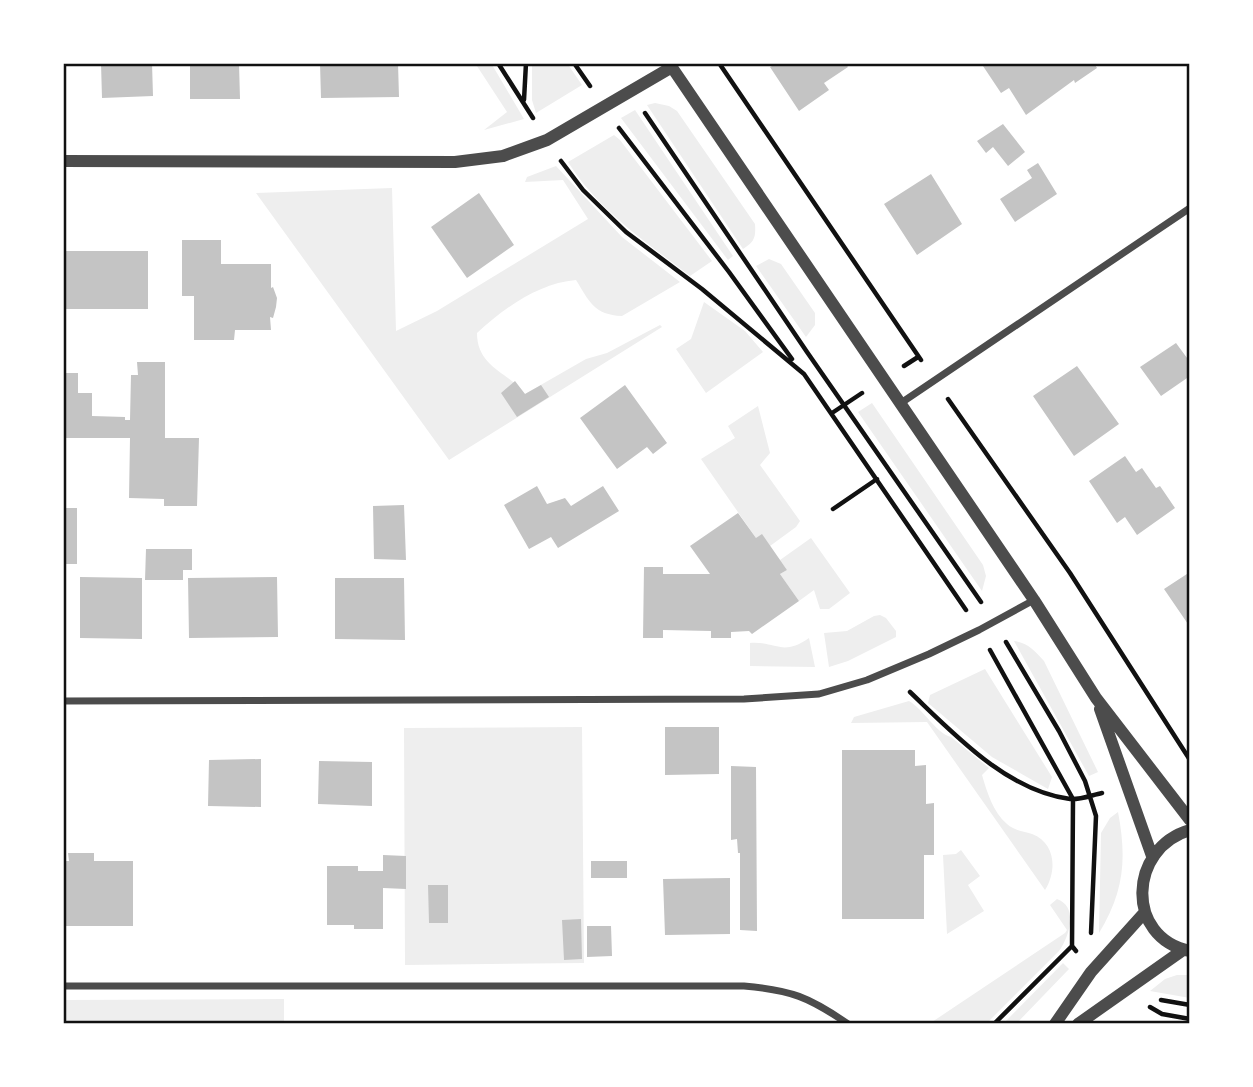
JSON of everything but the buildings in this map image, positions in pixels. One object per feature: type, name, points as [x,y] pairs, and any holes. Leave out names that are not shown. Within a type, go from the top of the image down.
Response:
[{"type":"street","points":[[63,161],[455,162],[503,156],[541,143],[631,92],[670,65],[1034,600],[1096,698],[1190,820]]},
{"type":"street","points":[[901,403],[1190,208]]},
{"type":"street","points":[[63,701],[744,699],[819,694],[877,676],[979,631],[1034,600]]},
{"type":"street","points":[[1096,698],[1152,856]]},
{"type":"street","points":[[1187,950],[1167,941],[1154,928],[1145,912],[1142,883],[1152,856],[1164,842],[1190,830]]},
{"type":"street","points":[[1055,1024],[1091,972],[1145,912]]},
{"type":"street","points":[[1078,1024],[1187,950]]},
{"type":"street","points":[[63,986],[744,986],[781,989],[820,1005],[848,1024]]},
{"type":"path","points":[[498,63],[535,121]]},
{"type":"path","points":[[523,102],[526,63]]},
{"type":"path","points":[[574,63],[604,108],[796,365],[877,479],[979,631],[1073,799],[1072,946],[1091,972]]},
{"type":"path","points":[[719,63],[935,381],[1070,573],[1190,760]]},
{"type":"path","points":[[631,92],[995,622],[1059,731],[1085,781],[1096,817],[1091,935],[1093,944],[1105,957]]},
{"type":"path","points":[[559,159],[583,190],[626,232],[796,365]]},
{"type":"path","points":[[833,509],[877,479]]},
{"type":"path","points":[[910,692],[967,746],[1023,785],[1073,799]]},
{"type":"path","points":[[994,1024],[1072,946]]},
{"type":"path","points":[[1117,998],[1133,1013],[1152,999],[1190,1005]]},
{"type":"path","points":[[1147,1003],[1162,1014],[1190,1019]]},
{"type":"shaded area","points":[[475,63],[491,63],[524,119],[484,130],[507,112]]},
{"type":"shaded area","points":[[532,63],[567,63],[582,85],[536,113],[532,100]]},
{"type":"shaded area","points":[[655,103],[677,111],[755,224],[754,239],[743,249],[647,105]]},
{"type":"shaded area","points":[[635,110],[733,256],[728,260],[621,118]]},
{"type":"shaded area","points":[[614,135],[712,261],[690,276],[608,210],[568,162]]},
{"type":"shaded area","points":[[556,166],[622,237],[680,282],[622,316],[605,313],[593,306],[576,280],[536,291],[499,315],[477,333],[478,344],[487,361],[525,394],[586,359],[607,353],[660,325],[662,327],[449,460],[256,193],[392,188],[396,331],[437,311],[588,219],[563,180],[525,182],[527,177]]},
{"type":"shaded area","points":[[769,259],[781,264],[815,313],[815,325],[806,337],[756,266]]},
{"type":"shaded area","points":[[704,302],[745,331],[763,352],[706,393],[676,349],[691,339]]},
{"type":"shaded area","points":[[872,403],[983,565],[986,576],[982,591],[858,412]]},
{"type":"shaded area","points":[[758,406],[770,453],[760,465],[800,521],[770,546],[756,538],[701,459],[735,438],[728,426]]},
{"type":"shaded area","points":[[811,538],[850,593],[829,609],[820,609],[814,590],[799,601],[780,574],[787,570],[780,560]]},
{"type":"shaded area","points":[[880,615],[886,618],[896,631],[896,637],[848,661],[829,667],[824,633],[847,631]]},
{"type":"shaded area","points":[[809,638],[815,667],[750,666],[750,643],[792,647]]},
{"type":"shaded area","points":[[1014,641],[1027,646],[1044,661],[1098,772],[1089,776]]},
{"type":"shaded area","points":[[985,669],[1052,777],[1048,789],[992,757],[928,703],[930,695]]},
{"type":"shaded area","points":[[909,701],[940,731],[989,768],[982,775],[991,801],[1002,819],[1013,828],[1032,834],[1046,844],[1052,858],[1052,866],[1045,890],[927,722],[851,723],[854,717]]},
{"type":"shaded area","points":[[582,727],[584,963],[405,965],[404,728]]},
{"type":"shaded area","points":[[1118,812],[1123,860],[1121,875],[1114,903],[1099,933],[1101,833],[1110,818]]},
{"type":"shaded area","points":[[961,850],[980,876],[968,885],[984,911],[947,934],[943,855],[956,854]]},
{"type":"shaded area","points":[[1057,899],[1064,903],[1070,915],[1069,931],[1063,945],[986,1024],[929,1024],[1065,933],[1067,930],[1050,905]]},
{"type":"shaded area","points":[[1063,963],[1069,969],[1016,1024],[1003,1024]]},
{"type":"shaded area","points":[[1190,975],[1190,998],[1150,991],[1165,979]]},
{"type":"shaded area","points":[[284,999],[284,1024],[63,1024],[63,1000]]}]
